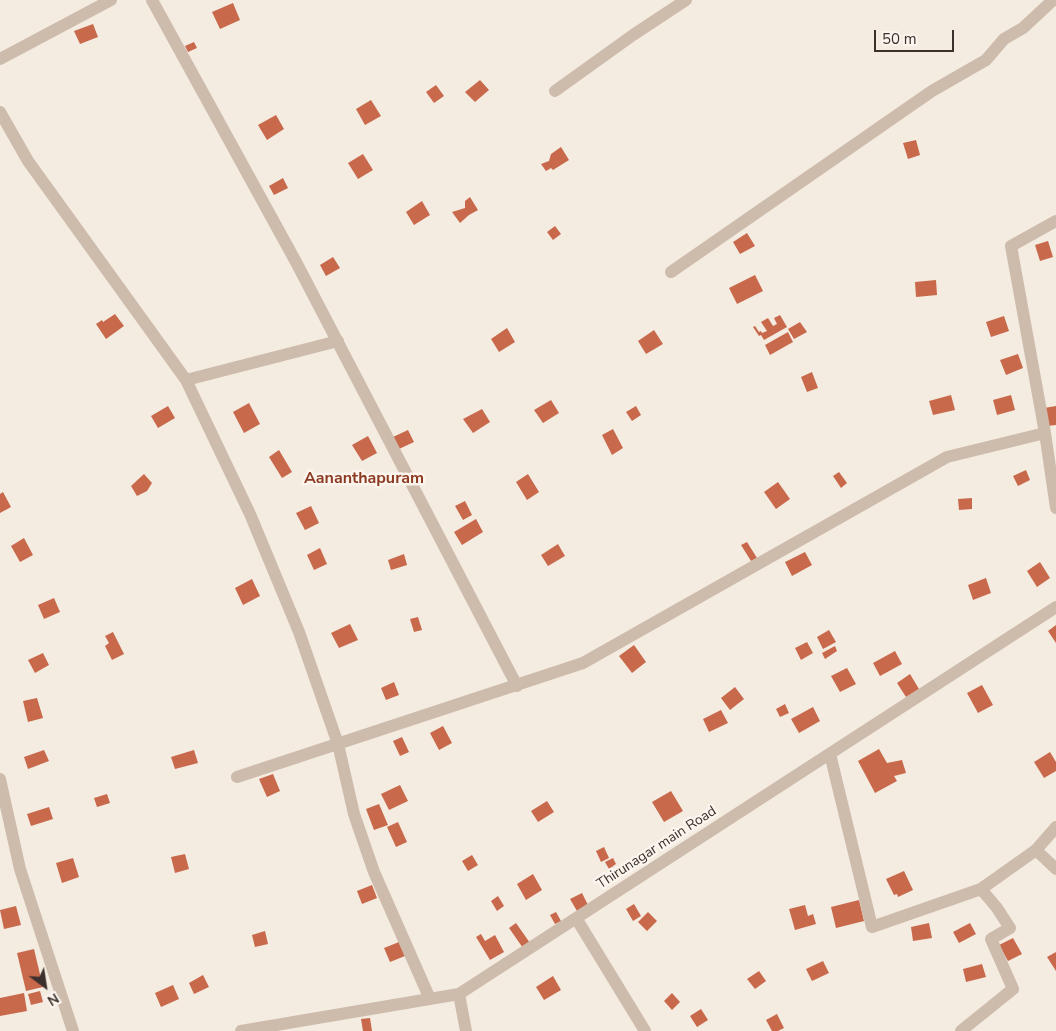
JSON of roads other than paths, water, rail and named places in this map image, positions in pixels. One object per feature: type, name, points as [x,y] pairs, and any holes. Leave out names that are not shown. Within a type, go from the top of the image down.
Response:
[{"type":"street","points":[[0,59],[111,0]]},
{"type":"street","points":[[152,0],[296,262],[517,686]]},
{"type":"street","points":[[555,91],[686,0]]},
{"type":"street","points":[[672,272],[932,92],[986,60],[1004,39],[1023,28],[1052,0]]},
{"type":"street","points":[[0,112],[28,161],[186,380],[250,514],[300,632],[338,744],[354,814],[374,872],[430,999]]},
{"type":"street","points":[[1056,221],[1011,246],[1045,433],[1056,508]]},
{"type":"street","points":[[186,380],[338,341]]},
{"type":"street","points":[[237,777],[583,663],[947,457],[1045,433]]},
{"type":"street","name":"Thirunagar main Road","points":[[241,1031],[459,994],[1056,608]]},
{"type":"street","points":[[830,754],[872,927],[982,889],[1036,850],[1056,827]]},
{"type":"street","points":[[0,780],[20,870],[73,1031]]},
{"type":"street","points":[[1036,850],[1056,869]]},
{"type":"street","points":[[961,1031],[1013,989],[991,939],[1010,928],[982,889]]},
{"type":"street","points":[[576,918],[645,1031]]},
{"type":"street","points":[[459,994],[466,1031]]},
{"type":"district","name":"Aananthapuram","points":[[364,479]]}]
